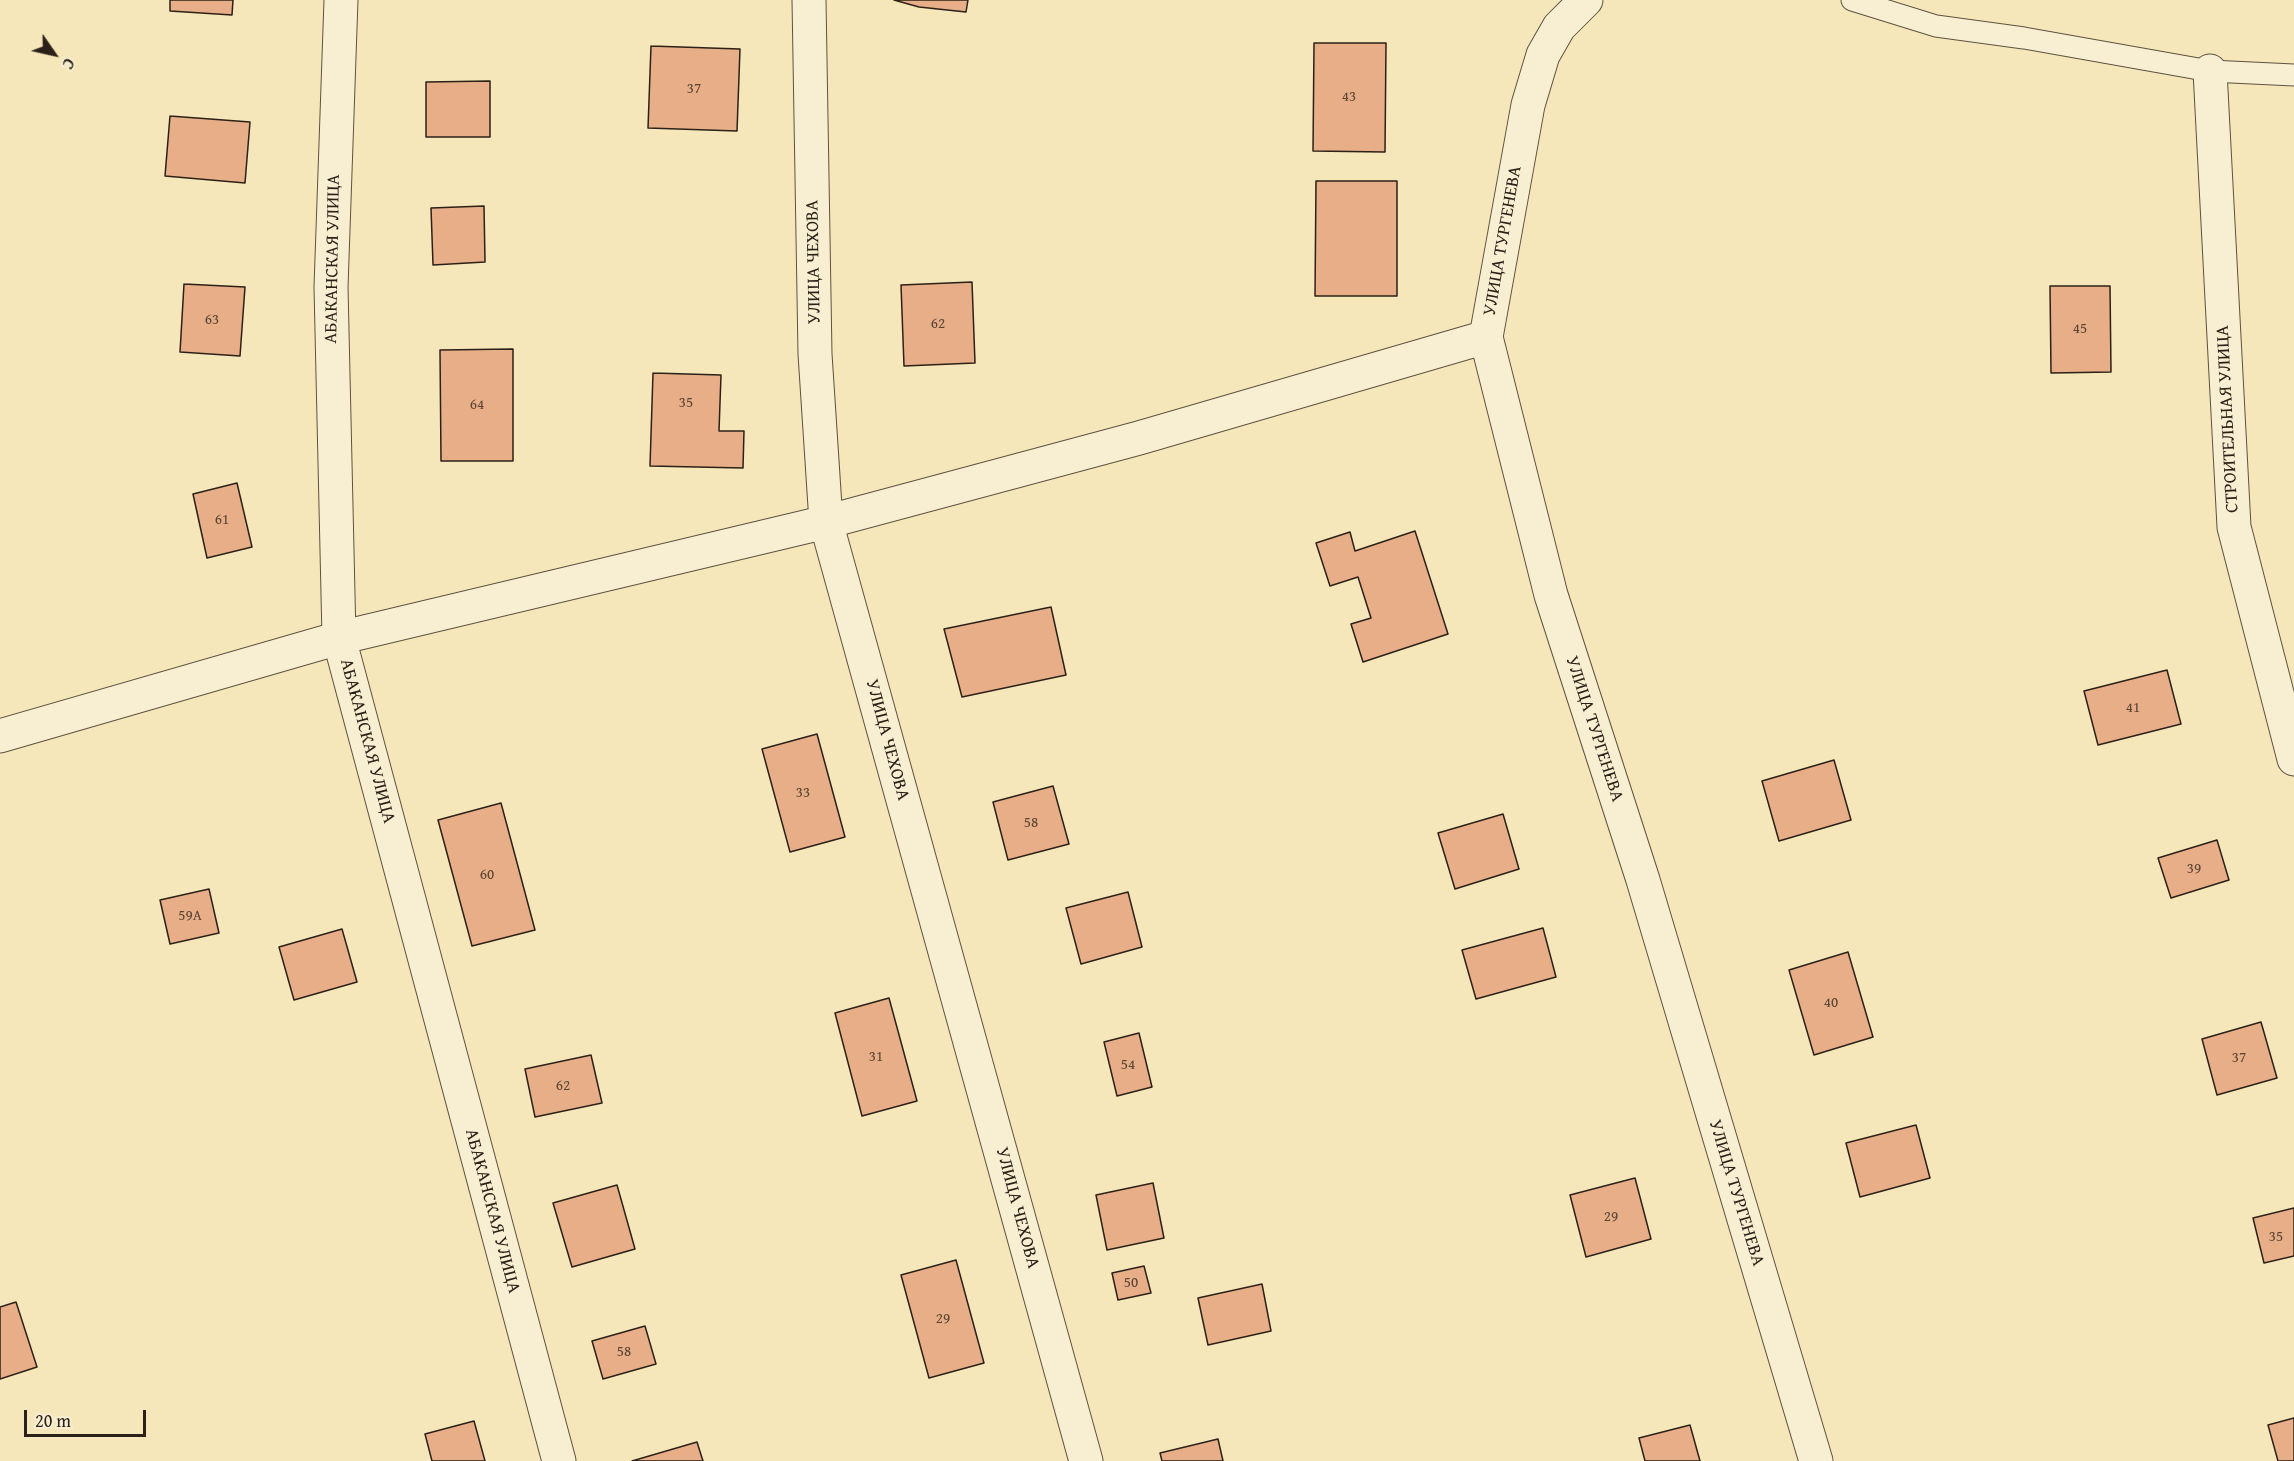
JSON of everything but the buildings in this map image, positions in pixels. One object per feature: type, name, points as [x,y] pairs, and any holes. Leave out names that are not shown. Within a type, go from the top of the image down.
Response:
[{"type":"street","name":"АБАКАНСКАЯ УЛИЦА","points":[[340,0],[331,287],[339,638],[559,1461]]},
{"type":"street","name":"УЛИЦА ЧЕХОВА","points":[[809,0],[815,354],[826,522],[1086,1461]]},
{"type":"street","name":"УЛИЦА ТУРГЕНЕВА","points":[[1586,0],[1559,27],[1543,55],[1528,105],[1486,337],[1551,595],[1643,880],[1816,1461]]},
{"type":"street","name":"СТРОИТЕЛЬНАЯ УЛИЦА","points":[[2210,71],[2234,527],[2294,759]]},
{"type":"street","points":[[0,736],[339,638],[826,522],[1139,438],[1486,337]]},
{"type":"lane","points":[[1852,0],[1936,26],[2024,38],[2210,71],[2294,75]]}]
